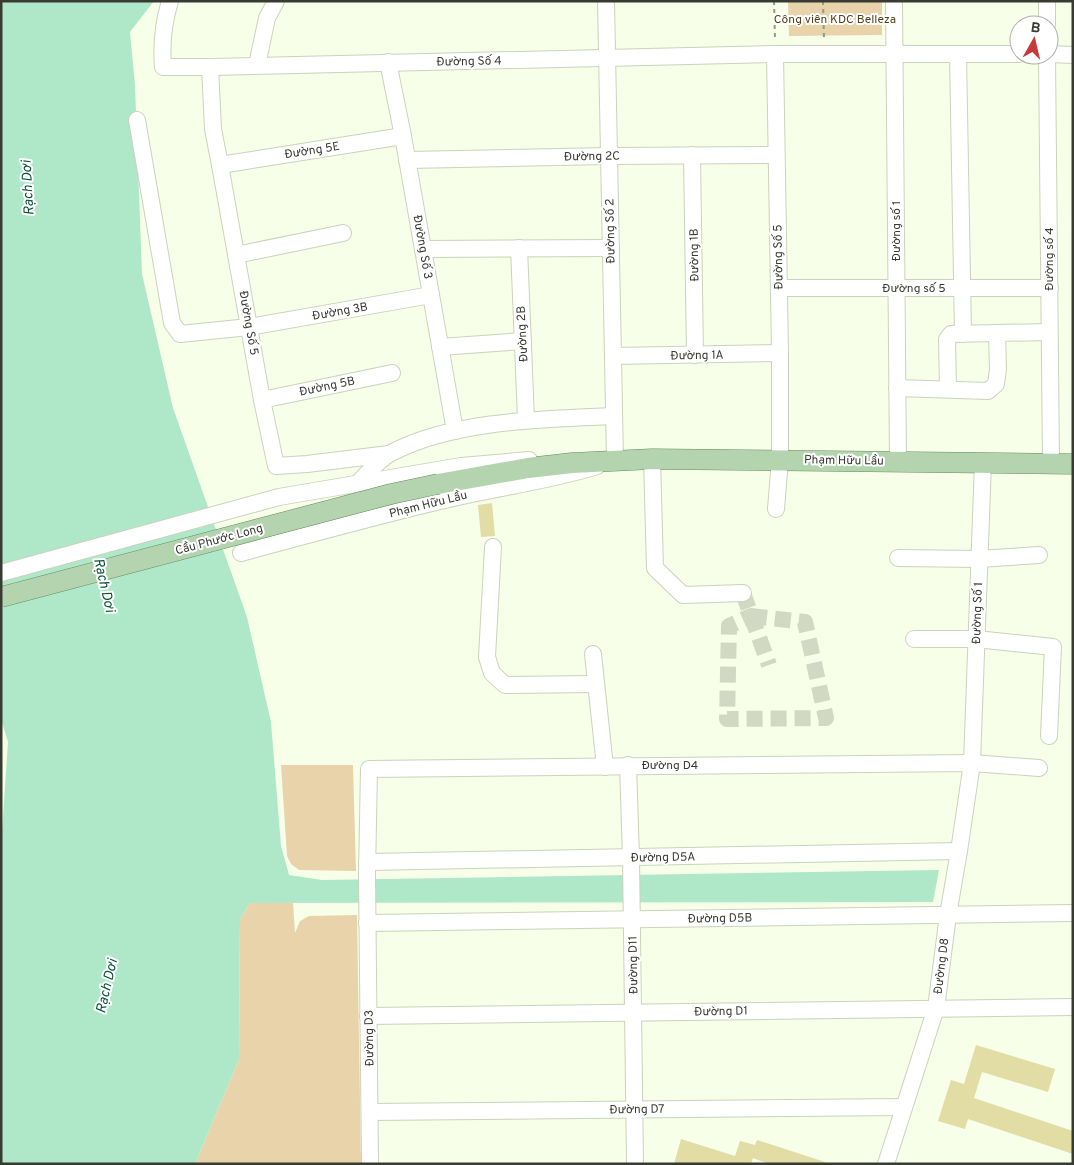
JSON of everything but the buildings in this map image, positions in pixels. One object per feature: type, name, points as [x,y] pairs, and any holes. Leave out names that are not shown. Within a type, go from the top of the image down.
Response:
[{"type":"main road","name":"Phạm Hữu Lầu","points":[[438,484],[528,468],[652,458],[1073,464]]},
{"type":"main road","name":"Cầu Phước Long","points":[[1,597],[391,494],[438,484]]},
{"type":"street","name":"Đường Số 4","points":[[170,1],[164,19],[161,44],[163,66],[210,67],[775,54]]},
{"type":"street","points":[[257,65],[267,18],[276,1]]},
{"type":"street","name":"Đường Số 2","points":[[606,1],[616,460]]},
{"type":"street","name":"Đường số 1","points":[[894,1],[898,461]]},
{"type":"street","points":[[1047,1],[1047,15]]},
{"type":"street","points":[[775,54],[1009,54]]},
{"type":"street","name":"Đường Số 5","points":[[775,54],[780,353],[780,459],[776,509]]},
{"type":"street","points":[[958,54],[963,334]]},
{"type":"street","points":[[1059,54],[1073,55]]},
{"type":"street","name":"Đường Số 3","points":[[388,62],[404,136],[455,431]]},
{"type":"street","name":"Đường số 4","points":[[1048,65],[1051,463]]},
{"type":"street","name":"Đường Số 5","points":[[210,67],[212,129],[276,466],[389,454]]},
{"type":"street","name":"Đường 3B","points":[[137,120],[174,328],[180,334],[249,327],[431,295]]},
{"type":"street","name":"Đường 5E","points":[[220,164],[404,136]]},
{"type":"street","name":"Đường 1B","points":[[692,155],[695,355]]},
{"type":"street","name":"Đường 2C","points":[[408,160],[776,155]]},
{"type":"street","points":[[236,255],[343,233]]},
{"type":"street","name":"Đường 2B","points":[[519,248],[526,419]]},
{"type":"street","points":[[423,249],[611,248]]},
{"type":"street","name":"Đường số 5","points":[[779,288],[1050,288]]},
{"type":"street","points":[[897,388],[988,391],[996,384],[998,369],[997,332]]},
{"type":"street","points":[[948,390],[947,338],[951,334],[1049,332]]},
{"type":"street","points":[[440,348],[523,341]]},
{"type":"street","name":"Đường 1A","points":[[613,356],[780,353]]},
{"type":"street","name":"Đường 5B","points":[[262,400],[392,373]]},
{"type":"street","points":[[357,484],[389,454],[426,439],[455,431],[526,419],[614,416]]},
{"type":"street","name":"Phạm Hữu Lầu","points":[[283,497],[461,466],[577,458],[616,460]]},
{"type":"street","points":[[652,458],[655,568],[683,595],[743,593]]},
{"type":"street","name":"Phạm Hữu Lầu","points":[[240,553],[440,501],[565,476],[616,460]]},
{"type":"street","name":"Đường Số 1","points":[[972,763],[983,462]]},
{"type":"street","points":[[283,497],[298,538]]},
{"type":"street","name":"Cầu Phước Long","points":[[1,573],[283,497]]},
{"type":"street","points":[[493,547],[488,657],[492,674],[505,685],[596,684]]},
{"type":"street","points":[[898,558],[980,559],[1039,556]]},
{"type":"street","points":[[914,639],[976,639],[1053,647],[1049,736]]},
{"type":"street","points":[[593,654],[605,767]]},
{"type":"street","name":"Đường D4","points":[[367,868],[369,769],[972,763],[1039,768]]},
{"type":"street","name":"Đường D8","points":[[886,1164],[936,1008],[948,915],[972,763]]},
{"type":"street","name":"Đường D11","points":[[628,765],[635,1164]]},
{"type":"street","name":"Đường D5A","points":[[367,868],[631,866],[959,852]]},
{"type":"street","name":"Đường D3","points":[[367,868],[370,1164]]},
{"type":"street","name":"Đường D5B","points":[[367,918],[1073,913]]},
{"type":"street","name":"Đường D1","points":[[368,1016],[1073,1007]]},
{"type":"street","name":"Đường D7","points":[[370,1112],[904,1107]]},
{"type":"path","points":[[774,1],[775,54]]},
{"type":"path","points":[[823,1],[824,54]]},
{"type":"green space","name":"Công viên KDC Belleza","points":[[788,1],[882,1],[882,35],[789,36]]},
{"type":"green space","points":[[281,765],[353,765],[356,871],[299,870],[291,864],[287,856]]},
{"type":"green space","points":[[250,903],[293,903],[295,933],[300,921],[309,916],[357,915],[361,1164],[195,1164],[239,1059],[240,919]]},
{"type":"water","name":"Rạch Dơi","points":[[1,1],[154,1],[130,32],[135,85],[142,274],[173,408],[247,617],[271,722],[281,846],[289,875],[322,880],[939,870],[933,902],[250,903],[240,919],[239,1059],[195,1164],[1,1164],[1,847],[8,742],[1,719]]},
{"type":"tunnel","points":[[743,593],[769,665]]},
{"type":"tunnel","points":[[751,616],[805,622],[826,718],[727,719],[729,626],[751,616]]}]
